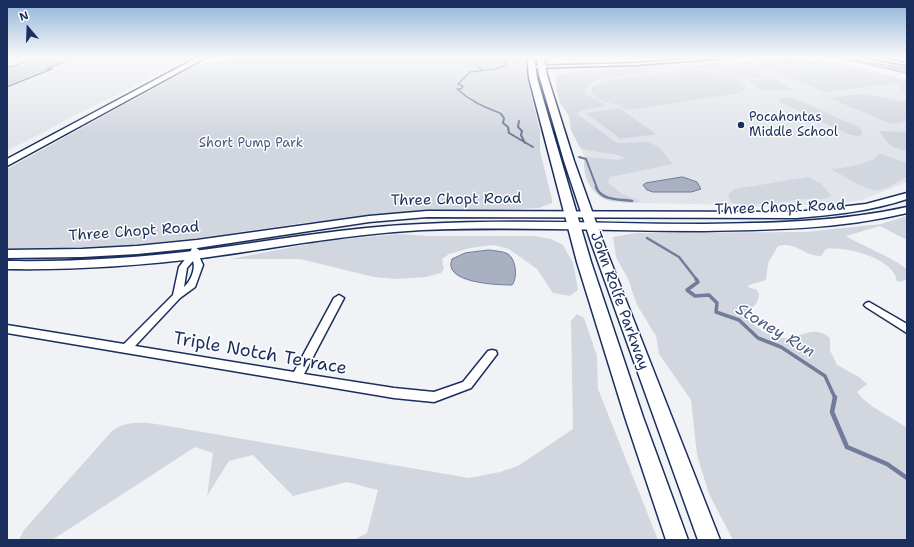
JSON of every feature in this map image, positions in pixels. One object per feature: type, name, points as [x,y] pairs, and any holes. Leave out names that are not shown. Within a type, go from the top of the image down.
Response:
[{"type":"main road","points":[[7,155],[145,83]]},
{"type":"main road","points":[[7,163],[157,83]]},
{"type":"main road","name":"John Rolfe Parkway","points":[[536,83],[581,220],[634,417],[677,540]]},
{"type":"main road","name":"John Rolfe Parkway","points":[[547,83],[569,161],[581,220],[620,307],[710,540]]},
{"type":"main road","name":"Three Chopt Road","points":[[7,254],[90,253],[195,249],[229,250],[318,236],[383,229],[581,220],[796,215],[849,210],[883,204],[907,196]]},
{"type":"main road","name":"Three Chopt Road","points":[[581,220],[800,226],[845,222],[907,210]]},
{"type":"main road","name":"Three Chopt Road","points":[[7,264],[60,265],[108,262],[195,249]]},
{"type":"street","points":[[177,296],[183,267],[195,249]]},
{"type":"street","points":[[126,349],[177,296],[192,285],[199,265],[195,249]]},
{"type":"street","points":[[297,377],[339,298]]},
{"type":"street","points":[[869,305],[907,329]]},
{"type":"street","name":"Triple Notch Terrace","points":[[7,329],[394,394],[434,397],[467,385],[492,354]]},
{"type":"shaded area","points":[[7,83],[141,83],[67,119],[7,151]]},
{"type":"shaded area","name":"Pocahontas Middle School","points":[[568,83],[907,83],[907,182],[862,200],[840,203],[751,207],[699,204],[623,203],[601,195],[576,137]]},
{"type":"green space","name":"Short Pump Park","points":[[165,83],[528,83],[540,131],[540,151],[552,203],[539,208],[427,214],[326,224],[310,222],[82,253],[7,254],[7,169]]},
{"type":"green space","points":[[556,83],[591,83],[586,88],[586,94],[602,102],[606,106],[581,111],[577,114],[617,143],[646,142],[658,146],[673,164],[610,177],[608,183],[622,194],[641,201],[611,201],[600,197],[590,186],[585,172],[584,157],[619,160],[626,158],[580,148],[571,130],[569,116],[560,103]]},
{"type":"green space","points":[[602,83],[743,83],[746,88],[744,91],[735,94],[627,110],[621,107],[623,106],[597,98],[591,91],[593,86]]},
{"type":"green space","points":[[751,83],[781,83],[793,90],[762,91]]},
{"type":"green space","points":[[802,83],[907,83],[907,94],[898,88],[900,83],[824,92]]},
{"type":"green space","points":[[861,94],[907,102],[907,121],[892,124],[829,98]]},
{"type":"green space","points":[[788,97],[858,127],[861,129],[862,135],[857,136],[848,134],[782,103],[777,99]]},
{"type":"green space","points":[[619,108],[656,134],[621,139],[586,113]]},
{"type":"green space","points":[[880,131],[907,132],[907,151],[890,145]]},
{"type":"green space","points":[[879,154],[907,162],[907,177],[891,186],[880,190],[874,190],[860,185],[831,169],[850,167],[864,163],[875,158]]},
{"type":"green space","points":[[808,177],[822,184],[831,196],[821,199],[804,199],[768,204],[741,204],[732,203],[728,195],[735,189]]},
{"type":"green space","points":[[907,216],[907,240],[880,226],[846,236],[907,269],[907,280],[897,282],[894,274],[888,266],[868,255],[857,252],[826,249],[821,256],[815,256],[796,247],[785,245],[778,246],[768,263],[766,280],[749,285],[748,287],[757,290],[759,297],[753,307],[746,313],[746,319],[764,332],[774,337],[785,338],[818,332],[830,338],[830,350],[837,365],[859,377],[867,384],[857,392],[862,398],[907,428],[907,540],[733,540],[709,494],[697,455],[691,400],[659,354],[656,336],[637,305],[628,279],[616,257],[613,237],[636,233],[806,232],[881,224]]},
{"type":"green space","points":[[398,234],[430,236],[534,236],[551,239],[563,245],[573,263],[578,290],[570,296],[553,293],[537,269],[509,249],[494,245],[470,248],[449,254],[442,259],[444,269],[441,273],[426,277],[396,279],[374,277],[300,259],[231,259],[324,241]]},
{"type":"green space","points":[[577,314],[584,318],[597,356],[598,389],[658,540],[354,540],[367,533],[378,490],[347,482],[293,496],[253,455],[229,461],[207,496],[213,453],[195,447],[52,540],[19,540],[24,530],[111,432],[116,428],[132,423],[156,424],[469,478],[500,472],[518,466],[573,429],[571,321]]},
{"type":"water","points":[[683,177],[697,182],[701,189],[691,192],[653,192],[647,190],[643,185],[646,183]]},
{"type":"water","points":[[489,250],[504,252],[511,256],[515,269],[515,278],[512,285],[473,281],[463,278],[455,273],[451,267],[452,259],[465,253]]},
{"type":"building","points":[[7,83],[18,83],[7,87]]},
{"type":"waterway","name":"Stoney Run","points":[[459,83],[458,84],[463,86],[461,89],[457,89],[462,93],[483,106],[501,114]]},
{"type":"waterway","name":"Stoney Run","points":[[501,114],[504,118],[503,123],[508,127],[509,133],[525,142]]},
{"type":"waterway","points":[[519,121],[518,127],[522,131],[521,135],[525,142]]},
{"type":"waterway","name":"Stoney Run","points":[[525,142],[533,147]]},
{"type":"waterway","name":"Stoney Run","points":[[579,157],[586,159],[597,188]]},
{"type":"waterway","name":"Stoney Run","points":[[596,187],[598,192],[606,197],[632,201]]},
{"type":"waterway","name":"Stoney Run","points":[[647,238],[679,257],[697,280]]},
{"type":"waterway","name":"Stoney Run","points":[[696,279],[698,282],[687,290],[695,296],[709,295],[717,303],[716,312],[739,320],[758,338],[781,347],[825,376],[835,398]]},
{"type":"waterway","name":"Stoney Run","points":[[835,398],[832,412],[847,447],[887,464],[907,478]]},
{"type":"place","name":"Pocahontas Middle School","points":[[741,125]]}]
